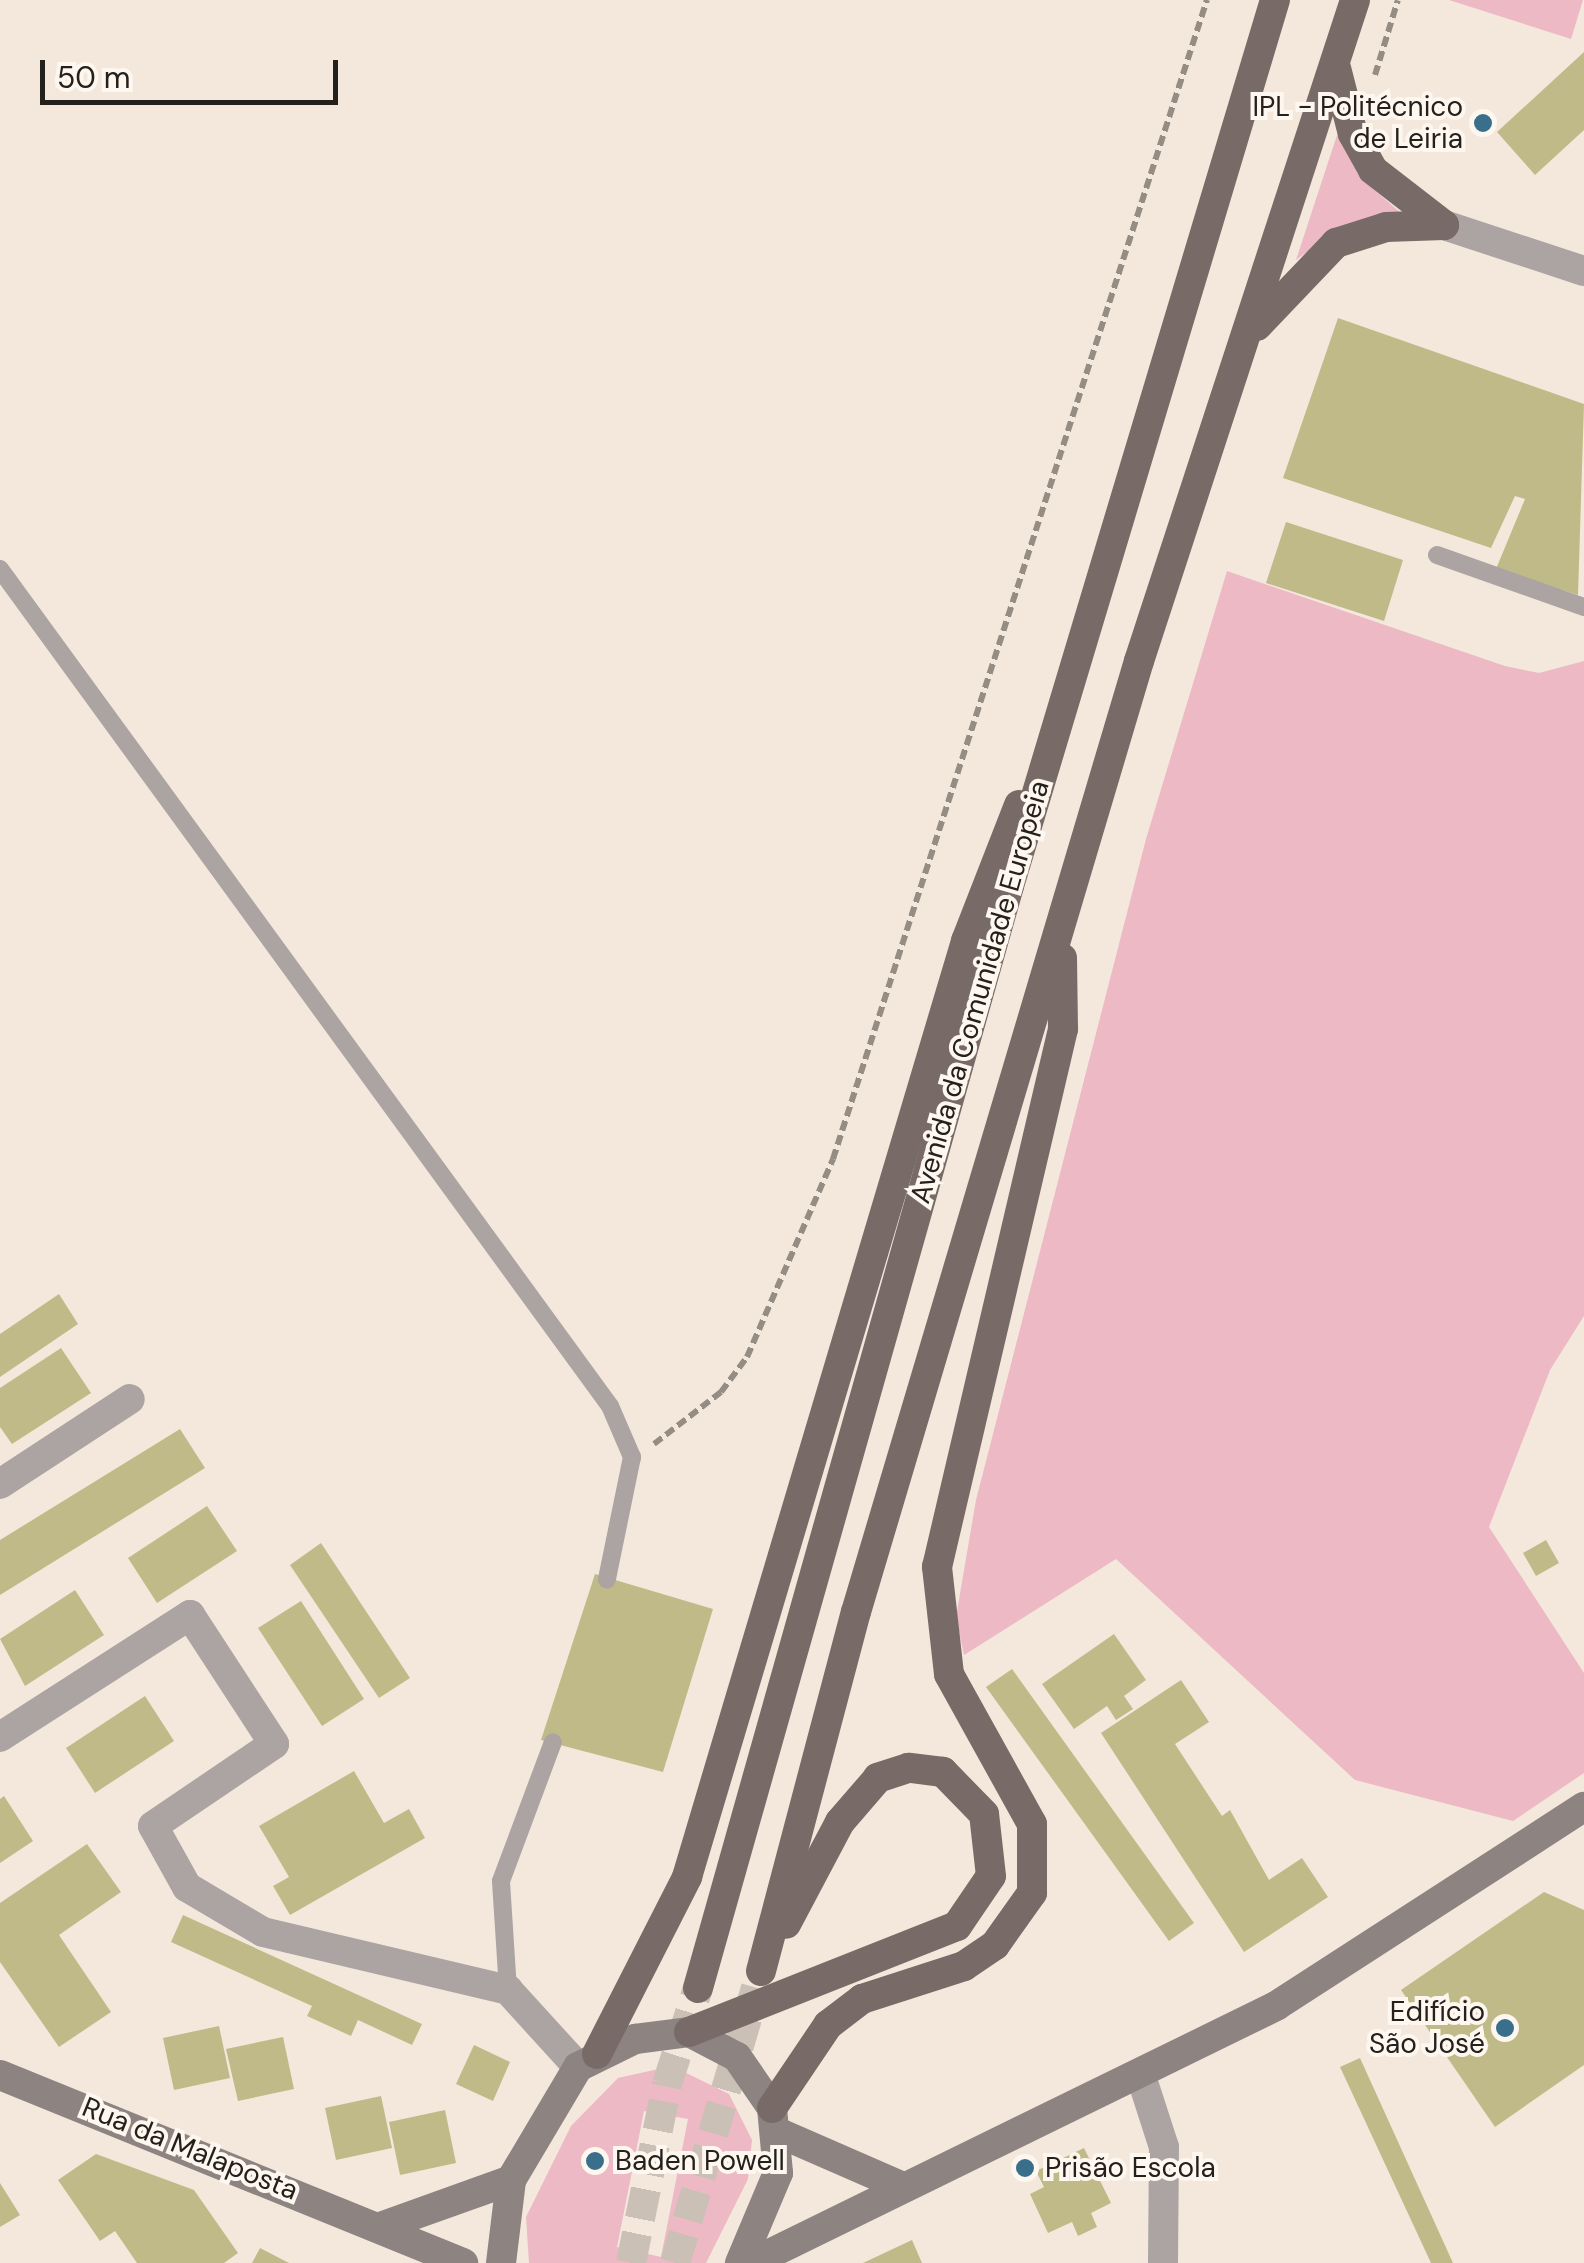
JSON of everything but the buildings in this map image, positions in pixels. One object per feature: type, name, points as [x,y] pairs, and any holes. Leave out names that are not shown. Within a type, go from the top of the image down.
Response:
[{"type":"main road","name":"Avenida da Comunidade Europeia","points":[[698,1988],[1050,745],[1275,0]]},
{"type":"main road","name":"Avenida da Comunidade Europeia","points":[[689,2032],[736,2020],[870,1955],[938,1938],[976,1910],[991,1876],[991,1838],[960,1781],[908,1768],[864,1789],[761,1971],[856,1612],[1062,926],[1242,344],[1356,0]]},
{"type":"main road","points":[[1336,68],[1352,134],[1373,170],[1444,225]]},
{"type":"main road","points":[[1242,344],[1336,243],[1386,227],[1444,225]]},
{"type":"main road","points":[[501,2263],[511,2180],[588,2060],[687,1877],[966,941],[1002,837],[1050,745]]},
{"type":"main road","points":[[740,2263],[769,2207],[775,2120],[828,2026],[862,1999],[964,1966],[995,1945],[1032,1892],[1032,1824],[949,1674],[936,1567],[1063,1029],[1062,926]]},
{"type":"main road","points":[[751,2263],[903,2187],[1142,2079],[1353,1958],[1584,1807]]},
{"type":"main road","points":[[588,2060],[689,2032],[737,2057],[775,2120],[903,2187]]},
{"type":"main road","name":"Rua da Malaposta","points":[[0,2075],[380,2226],[463,2263]]},
{"type":"main road","points":[[380,2226],[511,2180]]},
{"type":"street","points":[[1444,225],[1584,271]]},
{"type":"street","points":[[0,1484],[130,1398]]},
{"type":"street","points":[[0,1738],[190,1615],[274,1744],[153,1826],[187,1887],[262,1932],[508,1990],[588,2060]]},
{"type":"street","points":[[1142,2079],[1164,2147],[1164,2263]]},
{"type":"lane","points":[[1437,555],[1584,607]]},
{"type":"lane","points":[[0,569],[610,1406],[632,1457],[607,1578]]},
{"type":"lane","points":[[508,1990],[501,1881],[553,1742]]},
{"type":"path","points":[[632,1457],[674,1432],[748,1357],[833,1160],[1207,0]]},
{"type":"path","points":[[1371,86],[1398,0]]},
{"type":"shaded area","points":[[1449,0],[1583,0],[1571,39]]},
{"type":"shaded area","points":[[1339,129],[1370,186],[1402,214],[1332,233],[1296,260]]},
{"type":"shaded area","points":[[1227,571],[1505,666],[1539,673],[1584,661],[1584,1316],[1550,1370],[1489,1527],[1584,1673],[1584,1773],[1513,1821],[1355,1780],[1116,1559],[964,1655],[956,1617],[976,1500],[1146,839]]},
{"type":"shaded area","points":[[672,2066],[729,2094],[752,2140],[748,2179],[706,2263],[529,2263],[526,2217],[571,2126],[618,2078]],"holes":[[[644,2111],[688,2119],[661,2257],[617,2247]]]},
{"type":"tunnel","points":[[631,2263],[667,2084],[698,1988]]},
{"type":"tunnel","points":[[675,2263],[756,1988]]},
{"type":"place","name":"IPL - Politécnico de Leiria","points":[[1483,123]]},
{"type":"place","name":"Edifício São José","points":[[1505,2028]]},
{"type":"place","name":"Baden Powell","points":[[595,2161]]},
{"type":"place","name":"Prisão Escola","points":[[1025,2168]]}]
